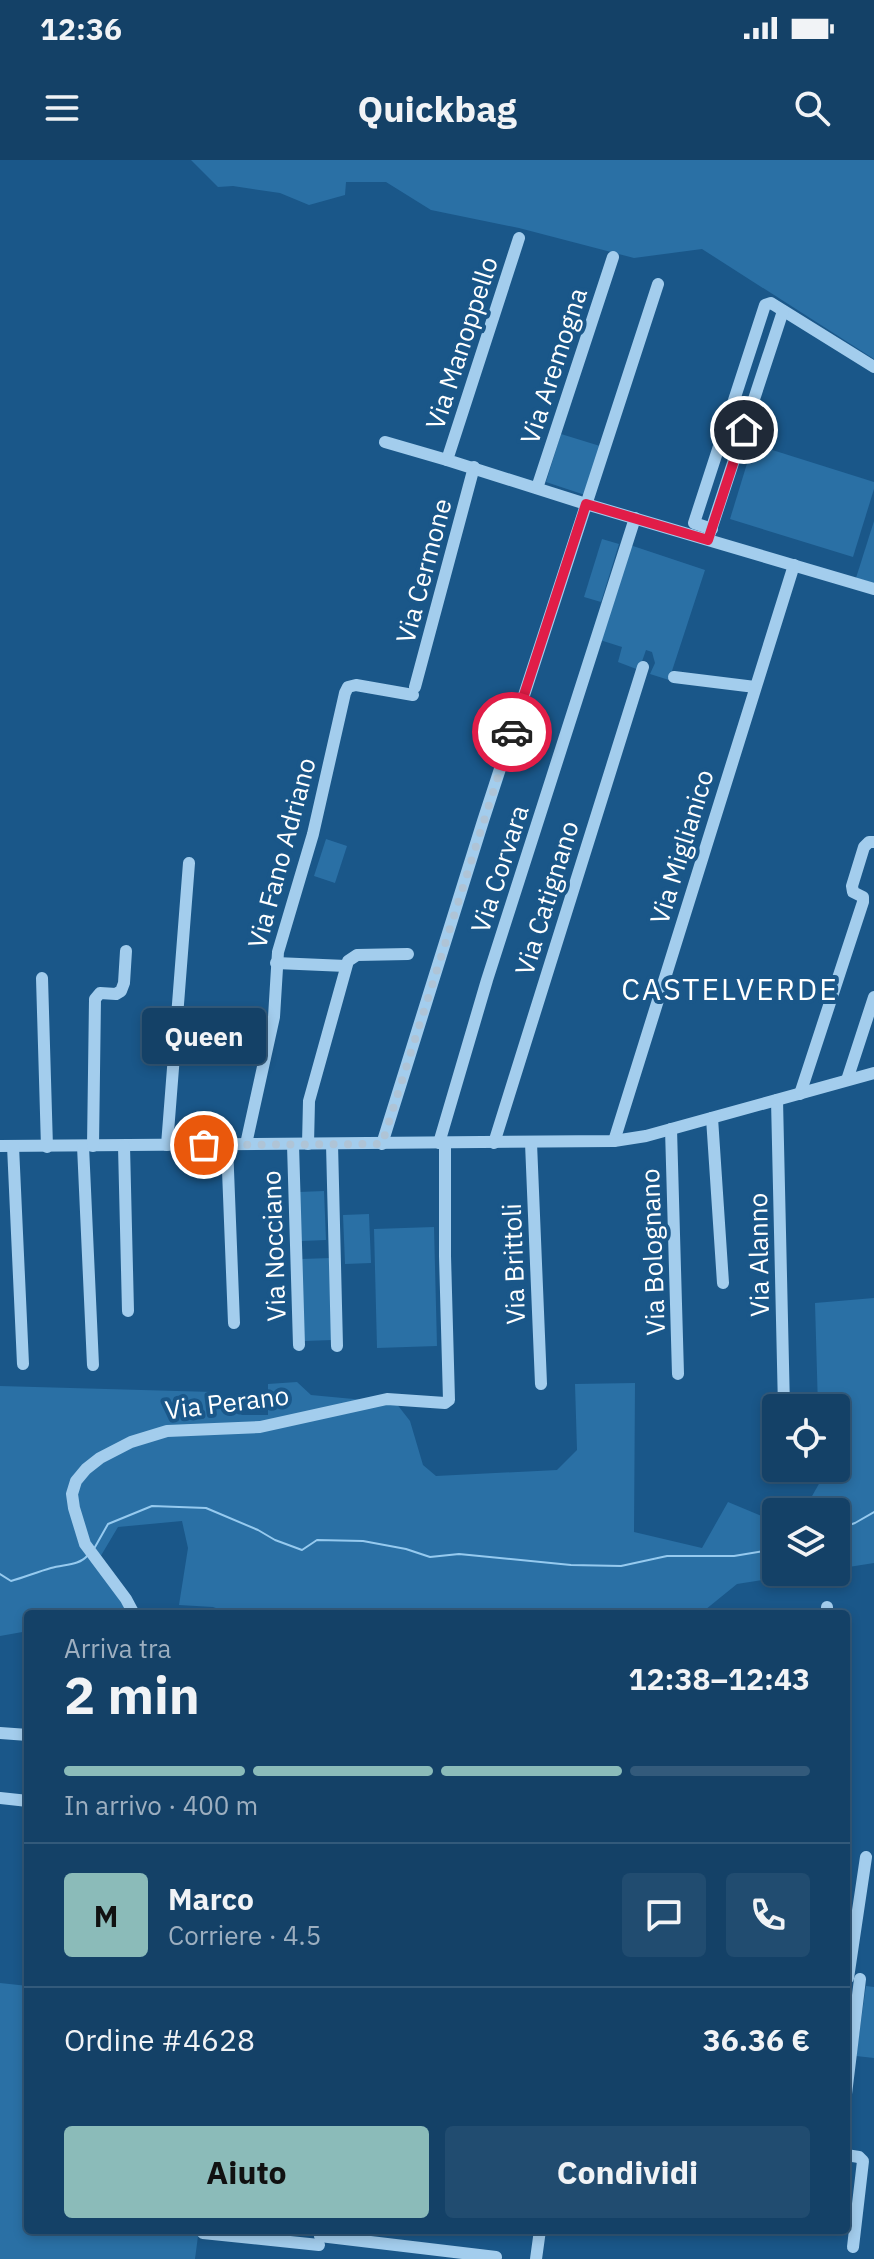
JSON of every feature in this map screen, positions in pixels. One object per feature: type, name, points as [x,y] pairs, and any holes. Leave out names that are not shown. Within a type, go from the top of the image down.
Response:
[{"type":"street","name":"Via Manoppello","points":[[519,238],[447,460],[635,518],[710,534],[794,565],[874,589]]},
{"type":"street","name":"Via Aremogna","points":[[537,488],[613,257]]},
{"type":"street","points":[[382,1144],[483,821],[658,284]]},
{"type":"street","points":[[692,529],[766,304],[771,303],[874,367]]},
{"type":"street","points":[[710,534],[783,311]]},
{"type":"street","points":[[385,442],[447,460]]},
{"type":"street","name":"Via Cermone","points":[[414,691],[474,467]]},
{"type":"street","name":"Via Corvara","points":[[450,1398],[442,1143],[487,980],[635,518]]},
{"type":"street","name":"Via Miglianico","points":[[614,1141],[794,565]]},
{"type":"street","name":"Via Catignano","points":[[494,1143],[643,667]]},
{"type":"street","points":[[674,677],[755,687]]},
{"type":"street","name":"Via Fano Adriano","points":[[246,1144],[273,1021],[276,963],[311,842],[346,690],[356,685],[414,691]]},
{"type":"street","points":[[800,1094],[863,902],[863,897],[853,892],[852,886],[864,847],[874,842]]},
{"type":"street","points":[[167,1145],[189,863]]},
{"type":"street","points":[[93,1365],[88,1146],[95,999],[100,993],[116,994],[121,991],[126,951]]},
{"type":"street","points":[[308,1144],[308,1106],[346,966],[357,955],[408,954]]},
{"type":"street","points":[[276,963],[346,966]]},
{"type":"street","points":[[42,978],[47,1147]]},
{"type":"street","points":[[847,1080],[874,997]]},
{"type":"street","points":[[23,1364],[6,1146],[614,1141],[671,1129],[874,1073]]},
{"type":"street","name":"Via Alanno","points":[[777,1100],[784,1394]]},
{"type":"street","points":[[712,1118],[723,1283]]},
{"type":"street","name":"Via Bolognano","points":[[671,1129],[678,1374]]},
{"type":"street","name":"Via Brittoli","points":[[531,1143],[541,1384]]},
{"type":"street","points":[[332,1144],[337,1346]]},
{"type":"street","points":[[227,1145],[234,1323]]},
{"type":"street","name":"Via Nocciano","points":[[293,1145],[299,1345]]},
{"type":"street","points":[[124,1146],[128,1311]]},
{"type":"street","name":"Via Perano","points":[[132,1610],[82,1538],[74,1508],[72,1496],[75,1483],[93,1463],[131,1442],[174,1430],[260,1427],[384,1399],[445,1403],[450,1398]]},
{"type":"street","points":[[0,1733],[24,1735]]},
{"type":"street","points":[[0,1798],[24,1801]]},
{"type":"street","points":[[850,2001],[866,1857]]},
{"type":"street","points":[[851,1978],[874,1981]]},
{"type":"street","points":[[850,2156],[863,2161],[853,2247]]},
{"type":"street","points":[[232,2234],[320,2237],[496,2257]]},
{"type":"street","points":[[536,2259],[539,2234]]},
{"type":"street","points":[[318,2259],[320,2237]]},
{"type":"shaded area","points":[[191,160],[874,160],[874,359],[702,249],[634,258],[519,228],[431,210],[386,182],[346,182],[345,195],[309,205],[280,193],[233,186],[218,187]]},
{"type":"shaded area","points":[[561,434],[600,446],[585,495],[546,482]]},
{"type":"shaded area","points":[[753,444],[874,482],[853,557],[730,519]]},
{"type":"shaded area","points":[[874,521],[874,583],[856,578]]},
{"type":"shaded area","points":[[602,539],[619,544],[601,602],[584,597]]},
{"type":"shaded area","points":[[630,545],[705,570],[669,680],[650,674],[655,663],[652,652],[646,650],[639,670],[618,662],[622,647],[600,640]]},
{"type":"shaded area","points":[[326,839],[347,846],[335,883],[314,876]]},
{"type":"shaded area","points":[[324,1191],[326,1240],[301,1241],[299,1192]]},
{"type":"shaded area","points":[[369,1214],[371,1263],[345,1264],[343,1215]]},
{"type":"shaded area","points":[[434,1227],[437,1346],[377,1348],[374,1229]]},
{"type":"shaded area","points":[[331,1258],[333,1340],[304,1341],[301,1259]]},
{"type":"shaded area","points":[[874,1298],[874,1563],[850,1567],[850,1498],[811,1498],[820,1482],[850,1482],[850,1394],[818,1394],[815,1303]]},
{"type":"shaded area","points":[[297,1382],[311,1395],[396,1403],[410,1421],[423,1465],[436,1476],[557,1470],[577,1450],[575,1384],[635,1383],[634,1532],[702,1548],[728,1502],[762,1516],[762,1580],[737,1584],[705,1610],[222,1610],[179,1605],[188,1548],[182,1521],[118,1527],[96,1564],[128,1610],[24,1610],[24,1632],[0,1636],[0,1386],[213,1392],[242,1415],[268,1415],[268,1384]]},
{"type":"shaded area","points":[[0,1983],[24,1986],[24,2234],[198,2236],[195,2259],[0,2259]]},
{"type":"shaded area","points":[[866,1986],[874,1987],[874,2058],[856,2056]]},
{"type":"waterway","points":[[95,1547],[108,1524],[152,1506],[206,1508],[302,1550],[317,1540],[363,1541],[430,1557],[459,1554],[571,1565],[621,1566],[667,1556],[734,1556],[762,1551]]},
{"type":"waterway","points":[[850,1525],[874,1512]]},
{"type":"waterway","points":[[0,1574],[11,1581],[76,1563],[88,1555]]},
{"type":"way so far","points":[[204,1145],[382,1144],[512,732]]},
{"type":"place","name":"Queen","points":[[204,1145]]},
{"type":"district","name":"CASTELVERDE","points":[[730,990]]},
{"type":"route","points":[[512,732],[586,504],[708,540],[744,430]]}]
